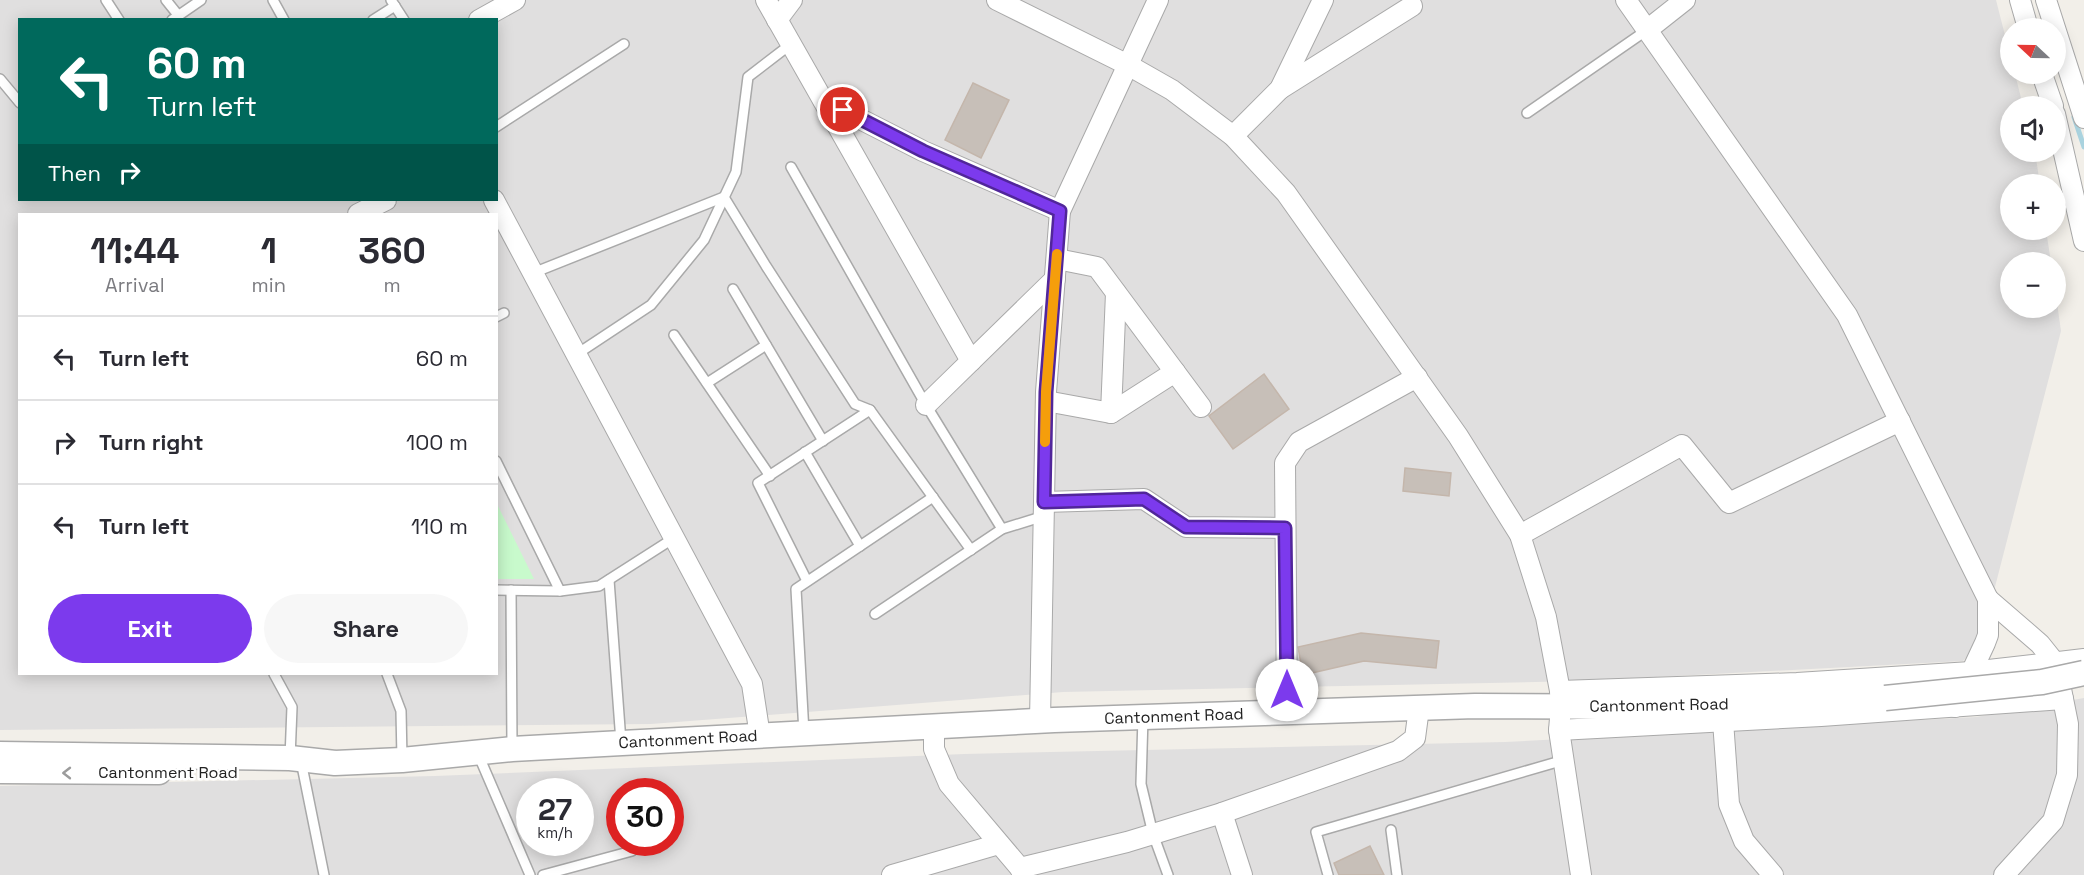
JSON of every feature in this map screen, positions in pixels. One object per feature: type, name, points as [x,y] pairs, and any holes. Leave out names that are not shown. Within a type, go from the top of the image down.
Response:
[{"type":"street","points":[[482,18],[513,0]]},
{"type":"street","points":[[766,0],[972,361]]},
{"type":"street","points":[[777,20],[792,0]]},
{"type":"street","points":[[996,0],[1128,65],[1172,90],[1233,136],[1286,193],[1458,436],[1520,535],[1546,618],[1581,875]]},
{"type":"street","points":[[1040,721],[1046,401],[1060,211],[1158,0]]},
{"type":"street","points":[[1280,89],[1323,0]]},
{"type":"street","points":[[1626,0],[1847,315],[1988,599],[2040,644],[2056,664],[2068,724],[2067,775],[2053,821],[2004,875]]},
{"type":"street","points":[[1647,30],[1685,0]]},
{"type":"street","points":[[2020,0],[2025,18]]},
{"type":"street","points":[[2046,0],[2084,118]]},
{"type":"street","points":[[1233,136],[1280,89],[1412,6]]},
{"type":"street","points":[[823,100],[923,151],[1060,211]]},
{"type":"street","points":[[2066,162],[2084,241]]},
{"type":"street","points":[[360,213],[384,201]]},
{"type":"street","points":[[495,201],[752,684],[760,736]]},
{"type":"street","points":[[1057,259],[1097,267],[1201,406]]},
{"type":"street","points":[[926,405],[1055,279]]},
{"type":"street","points":[[1112,412],[1116,293]]},
{"type":"street","points":[[1046,401],[1112,412],[1175,372]]},
{"type":"street","points":[[1287,713],[1285,463],[1299,442],[1417,377]]},
{"type":"street","points":[[1520,535],[1682,445],[1729,503],[1900,421]]},
{"type":"street","points":[[1044,509],[1144,499],[1186,527],[1285,528]]},
{"type":"street","points":[[1955,707],[1988,635],[1988,599]]},
{"type":"street","points":[[1560,709],[1797,683],[1971,672],[2084,659]]},
{"type":"street","name":"Cantonment Road","points":[[0,754],[335,763],[478,754],[512,749],[1040,721],[1419,708],[1671,707],[1885,698],[2042,682],[2084,673]]},
{"type":"street","points":[[1560,709],[1723,721],[2063,699]]},
{"type":"street","points":[[934,727],[934,749],[949,784],[1021,871],[1222,813],[1398,751],[1415,738],[1419,708]]},
{"type":"street","points":[[1723,721],[1729,804],[1744,841],[1773,875]]},
{"type":"street","name":"Cantonment Road","points":[[0,771],[184,772],[298,762]]},
{"type":"street","points":[[1222,813],[1242,875]]},
{"type":"street","points":[[892,875],[999,844]]},
{"type":"lane","points":[[105,0],[117,18]]},
{"type":"lane","points":[[166,0],[175,17],[201,0]]},
{"type":"lane","points":[[273,0],[283,18]]},
{"type":"lane","points":[[375,18],[392,1],[403,18]]},
{"type":"lane","points":[[1527,113],[1647,30]]},
{"type":"lane","points":[[498,126],[624,44]]},
{"type":"lane","points":[[577,354],[651,305],[704,240],[736,172],[748,77],[791,44]]},
{"type":"lane","points":[[0,79],[18,101]]},
{"type":"lane","points":[[791,167],[926,405],[1002,529]]},
{"type":"lane","points":[[533,273],[724,197]]},
{"type":"lane","points":[[724,197],[855,404],[870,410],[970,550]]},
{"type":"lane","points":[[733,289],[823,441]]},
{"type":"lane","points":[[674,335],[770,476]]},
{"type":"lane","points":[[707,383],[766,345]]},
{"type":"lane","points":[[807,581],[758,483],[870,410]]},
{"type":"lane","points":[[805,453],[860,546]]},
{"type":"lane","points":[[498,465],[560,591]]},
{"type":"lane","points":[[804,734],[796,589],[933,497]]},
{"type":"lane","points":[[875,614],[1002,529],[1044,509]]},
{"type":"lane","points":[[498,590],[560,591],[599,586],[674,538]]},
{"type":"lane","points":[[609,579],[621,743]]},
{"type":"lane","points":[[511,590],[512,749]]},
{"type":"lane","points":[[275,675],[292,707],[298,762],[324,875]]},
{"type":"lane","points":[[387,675],[401,711],[402,760]]},
{"type":"lane","points":[[1143,717],[1141,784],[1153,834],[1168,875]]},
{"type":"lane","points":[[478,754],[530,875]]},
{"type":"lane","points":[[1328,875],[1316,832],[1564,760]]},
{"type":"lane","points":[[1391,830],[1397,875]]},
{"type":"lane","points":[[543,875],[611,856]]},
{"type":"shaded area","points":[[0,0],[1996,0],[2001,18],[2000,84],[2018,84],[2020,96],[2000,96],[2000,162],[2037,162],[2038,174],[2000,174],[2000,240],[2048,240],[2049,252],[2000,252],[2000,318],[2059,318],[2061,331],[1980,645],[1963,661],[1580,681],[1063,692],[651,724],[0,730]]},
{"type":"shaded area","points":[[2084,698],[2084,875],[0,875],[0,786],[435,776],[964,754],[1505,742],[1976,717]]},
{"type":"green space","points":[[498,506],[534,579],[498,579]]},
{"type":"building","points":[[973,83],[1009,100],[981,158],[945,140]]},
{"type":"building","points":[[1264,374],[1289,409],[1233,449],[1209,416]]},
{"type":"building","points":[[1405,468],[1451,473],[1449,496],[1403,491]]},
{"type":"building","points":[[1361,633],[1439,641],[1436,668],[1364,661],[1303,675],[1298,647]]},
{"type":"building","points":[[1370,846],[1384,875],[1339,875],[1334,863]]},
{"type":"waterway","points":[[2074,117],[2084,147]]},
{"type":"slow traffic","points":[[1045,442],[1046,392],[1057,254]]},
{"type":"route","points":[[843,110],[923,151],[1060,211],[1046,392],[1044,502],[1144,499],[1186,527],[1285,528],[1287,690]]}]
